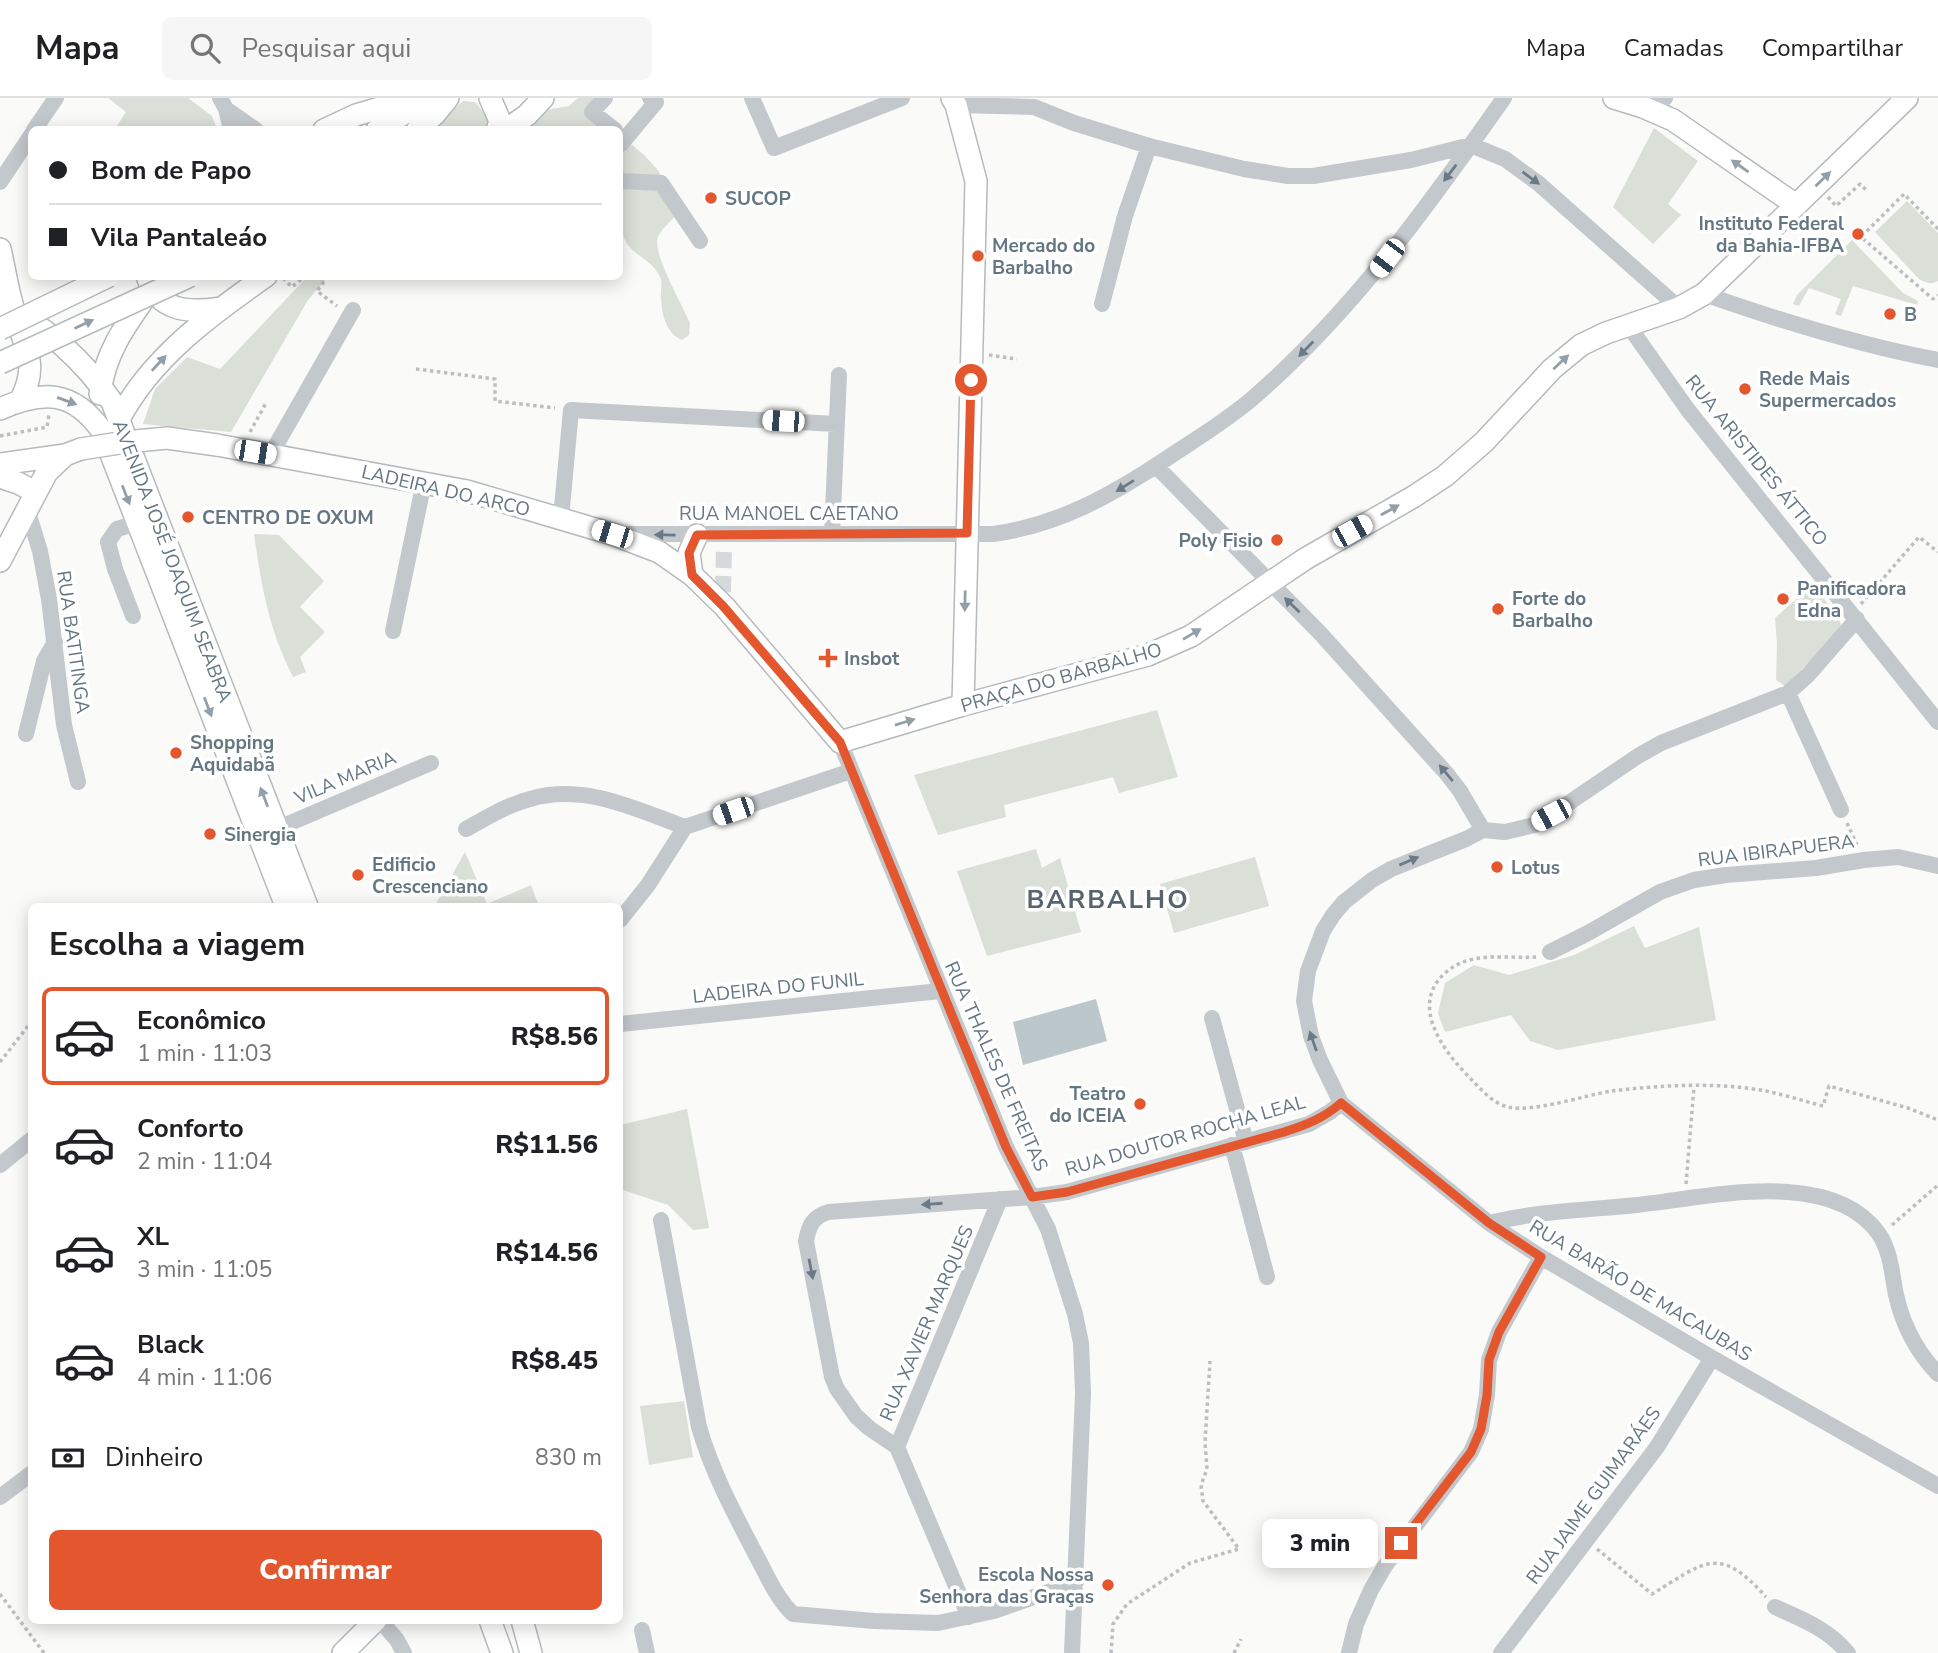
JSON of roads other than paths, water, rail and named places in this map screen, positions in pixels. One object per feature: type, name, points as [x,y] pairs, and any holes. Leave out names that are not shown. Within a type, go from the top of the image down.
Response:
[{"type":"main road","points":[[333,126],[413,98]]},
{"type":"main road","points":[[383,126],[430,98]]},
{"type":"main road","points":[[422,126],[448,98]]},
{"type":"main road","points":[[490,98],[500,121],[498,126]]},
{"type":"main road","points":[[512,126],[543,98]]},
{"type":"main road","points":[[1614,98],[1673,120],[1796,205]]},
{"type":"main road","name":"PRAÇA DO BARBALHO","points":[[840,742],[963,705],[1148,655],[1191,636],[1268,583],[1445,476],[1485,442],[1568,355],[1605,333],[1679,308],[1704,294],[1907,98]]},
{"type":"main road","points":[[954,102],[976,181],[963,705]]},
{"type":"main road","points":[[0,249],[5,318],[29,352],[29,385],[21,400]]},
{"type":"main road","points":[[5,318],[99,280]]},
{"type":"main road","points":[[0,363],[181,280]]},
{"type":"main road","points":[[111,425],[164,357],[220,308],[260,280]]},
{"type":"main road","points":[[101,386],[107,357],[154,281],[176,309],[198,312],[220,308]]},
{"type":"main road","name":"AVENIDA JOSÉ JOAQUIM SEABRA","points":[[5,318],[55,340],[101,386],[137,523],[285,903]]},
{"type":"main road","name":"AVENIDA JOSÉ JOAQUIM SEABRA","points":[[0,409],[21,400],[41,396],[62,398],[111,425],[306,903]]},
{"type":"main road","name":"LADEIRA DO ARCO","points":[[0,464],[126,442],[167,438],[271,454],[467,491],[612,534],[659,552],[723,599],[840,742]]},
{"type":"main road","points":[[0,561],[47,472],[74,452]]},
{"type":"main road","points":[[0,477],[18,483],[31,500]]},
{"type":"main road","points":[[692,575],[689,553],[697,535]]},
{"type":"main road","points":[[343,1653],[374,1624]]},
{"type":"main road","points":[[484,1624],[500,1648]]},
{"type":"main road","points":[[491,1624],[500,1648]]},
{"type":"main road","points":[[523,1624],[531,1653]]},
{"type":"street","points":[[37,126],[56,98]]},
{"type":"street","points":[[605,98],[592,112],[608,126]]},
{"type":"street","points":[[623,133],[656,102],[650,98]]},
{"type":"street","points":[[752,98],[774,148],[902,98]]},
{"type":"street","name":"RUA MANOEL CAETANO","points":[[612,534],[697,535],[724,540],[832,534],[993,534],[1044,524],[1110,495],[1251,400],[1323,331],[1374,275],[1504,98]]},
{"type":"street","points":[[1643,107],[1665,98]]},
{"type":"street","points":[[954,102],[1035,103],[1074,123],[1149,146],[1244,170],[1288,176],[1313,176],[1411,160],[1471,145],[1505,159],[1538,183],[1679,308]]},
{"type":"street","points":[[223,103],[230,126]]},
{"type":"street","points":[[223,103],[251,126]]},
{"type":"street","points":[[0,182],[28,140]]},
{"type":"street","points":[[1102,304],[1125,216],[1149,146]]},
{"type":"street","points":[[623,181],[661,183],[700,241]]},
{"type":"street","points":[[1704,294],[1810,329],[1938,360]]},
{"type":"street","points":[[271,454],[352,313]]},
{"type":"street","name":"RUA ARISTIDES ÁTTICO","points":[[1628,325],[1688,410],[1932,710],[1938,722]]},
{"type":"street","points":[[832,534],[839,375]]},
{"type":"street","points":[[561,518],[571,410],[835,424]]},
{"type":"street","points":[[1156,466],[1320,633],[1447,774],[1483,830]]},
{"type":"street","points":[[393,631],[424,482]]},
{"type":"street","name":"RUA BATITINGA","points":[[31,500],[55,642],[64,725],[78,782]]},
{"type":"street","points":[[133,616],[108,542],[117,529],[137,523]]},
{"type":"street","points":[[1341,1103],[1315,1048],[1304,1001],[1308,971],[1323,931],[1344,902],[1372,880],[1410,860],[1483,830],[1505,832],[1534,825],[1649,749],[1788,693],[1808,675],[1854,616]]},
{"type":"street","points":[[26,734],[44,661],[55,642]]},
{"type":"street","points":[[1788,693],[1841,810]]},
{"type":"street","name":"RUA THALES DE FREITAS","points":[[840,742],[1006,1147],[1048,1229],[1075,1314],[1081,1343],[1083,1394],[1072,1653]]},
{"type":"street","name":"VILA MARIA","points":[[276,829],[431,763]]},
{"type":"street","points":[[466,829],[530,799],[579,794],[607,799],[685,827],[851,771]]},
{"type":"street","points":[[623,915],[648,885],[685,827]]},
{"type":"street","name":"RUA IBIRAPUERA","points":[[1550,951],[1660,892],[1694,880],[1816,868],[1898,856],[1938,866]]},
{"type":"street","name":"LADEIRA DO FUNIL","points":[[623,1024],[940,991]]},
{"type":"street","points":[[1212,1017],[1267,1277]]},
{"type":"street","name":"RUA DOUTOR ROCHA LEAL","points":[[897,1447],[856,1416],[832,1377],[806,1241],[812,1221],[819,1215],[828,1212],[1067,1192],[1309,1124],[1341,1103]]},
{"type":"street","name":"RUA BARÃO DE MACAUBAS","points":[[1341,1103],[1489,1223],[1541,1257],[1938,1486]]},
{"type":"street","points":[[0,1165],[28,1142]]},
{"type":"street","points":[[1489,1223],[1540,1213],[1742,1192],[1799,1193],[1828,1200],[1863,1217],[1880,1236],[1889,1257],[1903,1323],[1920,1354],[1938,1374]]},
{"type":"street","name":"RUA XAVIER MARQUES","points":[[970,1617],[897,1447],[1000,1199]]},
{"type":"street","points":[[661,1220],[699,1427],[707,1455],[737,1519],[784,1606],[793,1614],[885,1622],[938,1623],[994,1611],[1076,1582]]},
{"type":"street","points":[[1349,1653],[1356,1624],[1385,1566],[1471,1452],[1481,1429],[1489,1360],[1499,1332],[1541,1257]]},
{"type":"street","name":"RUA JAIME GUIMARÁES","points":[[1501,1653],[1657,1447],[1712,1358]]},
{"type":"street","points":[[0,1497],[28,1480]]},
{"type":"street","points":[[1774,1607],[1810,1622],[1834,1637],[1848,1653]]},
{"type":"street","points":[[382,1624],[397,1640],[404,1653]]},
{"type":"street","points":[[642,1630],[647,1653]]},
{"type":"tunnel","points":[[723,592],[724,546]]},
{"type":"place","name":"SUCOP","points":[[711,198]]},
{"type":"place","name":"Instituto Federal da Bahia-IFBA","points":[[1858,234]]},
{"type":"place","name":"Mercado do Barbalho","points":[[978,256]]},
{"type":"place","name":"B","points":[[1890,314]]},
{"type":"place","name":"Rede Mais Supermercados","points":[[1745,389]]},
{"type":"place","name":"CENTRO DE OXUM","points":[[188,517]]},
{"type":"place","name":"Poly Fisio","points":[[1277,540]]},
{"type":"place","name":"Panificadora Edna","points":[[1783,599]]},
{"type":"place","name":"Forte do Barbalho","points":[[1498,609]]},
{"type":"place","name":"Insbot","points":[[828,658]]},
{"type":"place","name":"Shopping Aquidabã","points":[[176,753]]},
{"type":"place","name":"Sinergia","points":[[210,834]]},
{"type":"place","name":"Lotus","points":[[1497,867]]},
{"type":"place","name":"Edificio Crescenciano","points":[[358,875]]},
{"type":"place","name":"Teatro do ICEIA","points":[[1140,1104]]},
{"type":"place","name":"Escola Nossa Senhora das Graças","points":[[1108,1585]]},
{"type":"district","name":"BARBALHO","points":[[1108,899]]}]
